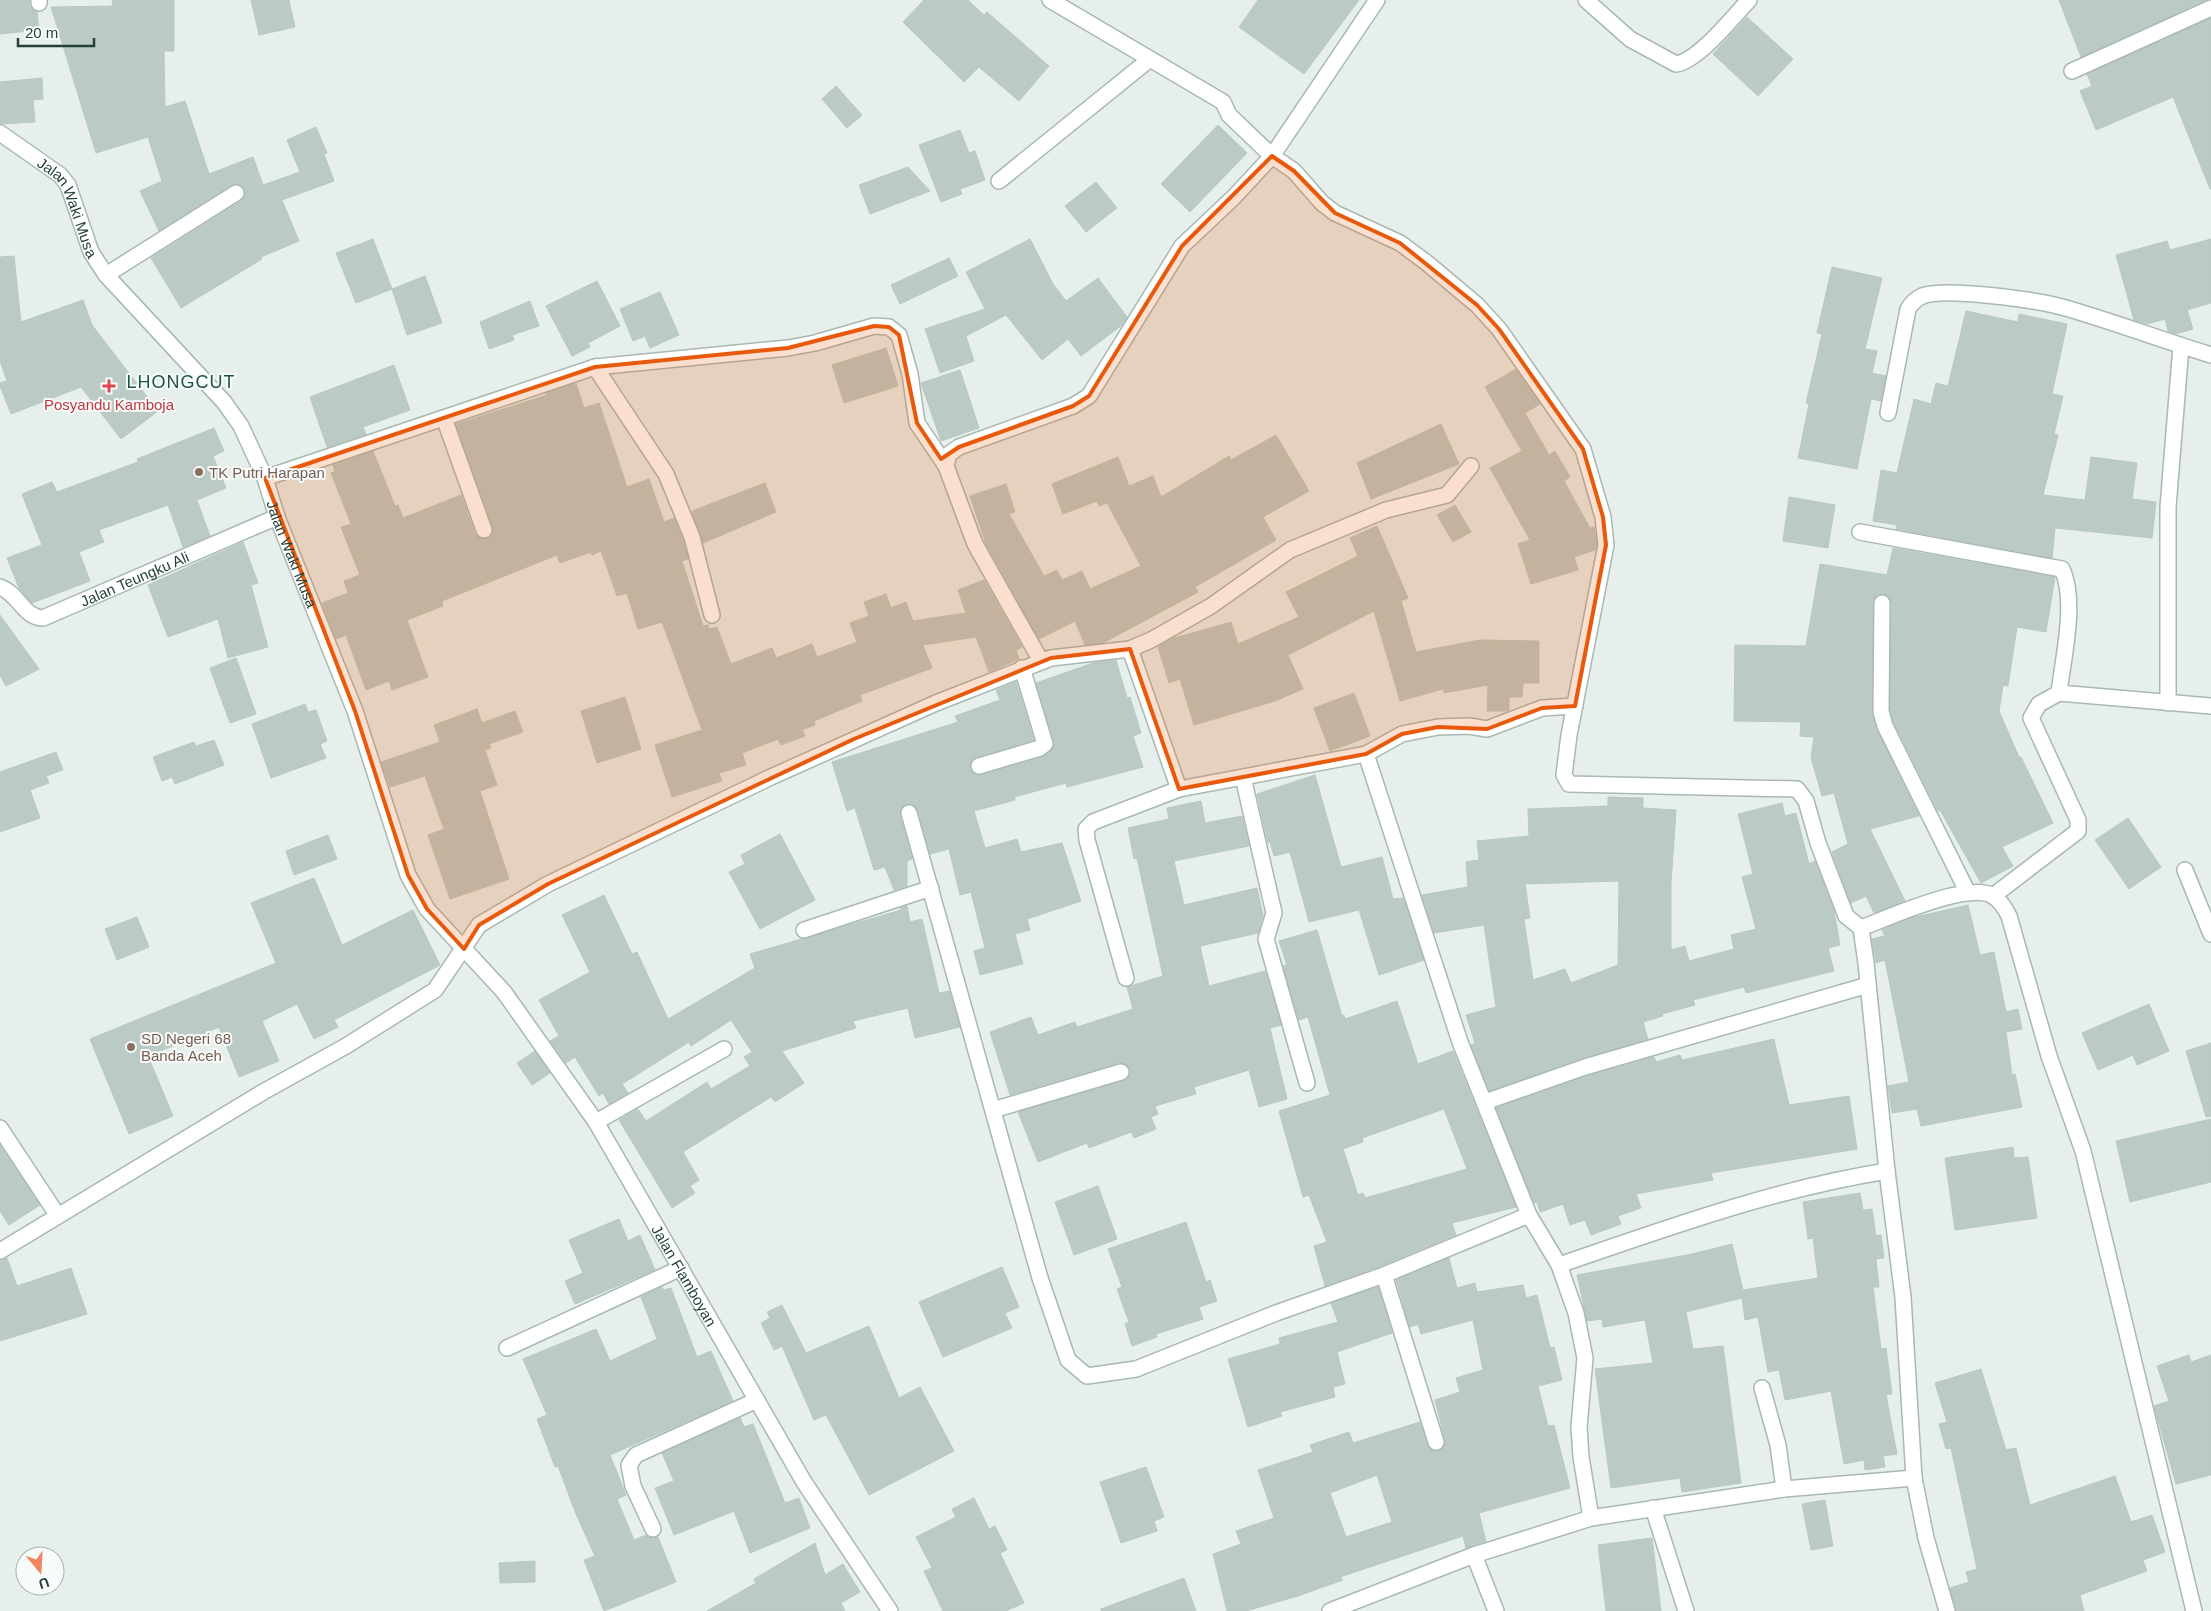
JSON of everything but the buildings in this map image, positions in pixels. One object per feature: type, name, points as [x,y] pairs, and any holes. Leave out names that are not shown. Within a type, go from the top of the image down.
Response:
[{"type":"street","points":[[1050,0],[1223,102],[1228,115],[1272,156],[1294,171],[1322,203],[1335,213],[1400,243],[1427,262],[1477,305],[1499,329],[1583,449],[1603,517],[1606,545],[1568,735],[1564,775],[1569,784],[1797,789],[1806,801],[1818,843],[1846,916],[1861,928],[1887,1171],[1903,1297],[1914,1478],[1926,1538],[1947,1611]]},
{"type":"street","points":[[946,466],[948,454],[959,447],[1073,406],[1088,396],[1182,246],[1234,197],[1272,156],[1377,0]]},
{"type":"street","points":[[1586,0],[1630,39],[1676,64],[1682,63],[1699,51],[1749,0]]},
{"type":"street","points":[[2072,71],[2211,8]]},
{"type":"street","points":[[999,181],[1150,59]]},
{"type":"street","name":"Jalan Waki Musa","points":[[0,132],[60,175],[68,185],[91,252],[106,275],[224,402],[241,426],[265,478],[277,517],[355,711],[408,875],[427,909],[464,949]]},
{"type":"street","points":[[106,275],[236,193]]},
{"type":"street","points":[[1888,413],[1908,309],[1920,297],[1929,294],[1944,293],[1997,297],[2060,306],[2211,355]]},
{"type":"street","points":[[265,478],[595,367],[788,348],[815,343],[874,326],[889,327],[899,335],[910,374],[917,423],[946,466],[975,544],[1041,660]]},
{"type":"street","points":[[2168,703],[2168,507],[2181,346]]},
{"type":"street","points":[[595,367],[666,474],[692,537],[712,615]]},
{"type":"street","points":[[444,418],[484,530]]},
{"type":"street","points":[[0,1251],[263,1092],[346,1046],[435,990],[479,925],[548,884],[837,746],[1041,660],[1066,655],[1130,649],[1174,628],[1211,606],[1290,550],[1386,510],[1447,495],[1471,466]]},
{"type":"street","name":"Jalan Teungku Ali","points":[[0,586],[14,594],[30,614],[43,618],[277,517]]},
{"type":"street","points":[[1860,532],[2062,569],[2067,580],[2070,597],[2060,693]]},
{"type":"street","points":[[1882,603],[1881,711],[1884,726],[1968,893]]},
{"type":"street","points":[[1130,649],[1179,789]]},
{"type":"street","points":[[979,766],[1040,748],[1045,744],[1022,668]]},
{"type":"street","points":[[1993,896],[2075,835],[2079,828],[2078,820],[2031,723],[2034,710],[2039,704],[2060,693],[2211,706]]},
{"type":"street","points":[[1126,978],[1087,840],[1086,829],[1093,822],[1179,789],[1366,754],[1402,734],[1438,727],[1470,726],[1487,729],[1542,708],[1575,706]]},
{"type":"street","points":[[1366,754],[1460,1042],[1529,1215],[1559,1265],[1576,1313],[1585,1358],[1579,1427],[1581,1457],[1592,1518]]},
{"type":"street","points":[[1242,777],[1274,913],[1266,939],[1308,1084]]},
{"type":"street","points":[[909,813],[1040,1278],[1068,1360],[1087,1376],[1136,1369],[1276,1312],[1384,1275],[1529,1215]]},
{"type":"street","points":[[2185,870],[2211,934]]},
{"type":"street","points":[[804,930],[931,888]]},
{"type":"street","points":[[1861,928],[1953,894],[1986,893],[2002,903],[2013,927],[2049,1056],[2083,1151],[2194,1611]]},
{"type":"street","name":"Jalan Flamboyan","points":[[464,949],[504,992],[596,1122],[804,1482],[890,1611]]},
{"type":"street","points":[[1485,1102],[1603,1061],[1868,984]]},
{"type":"street","points":[[596,1122],[724,1049]]},
{"type":"street","points":[[993,1110],[1121,1072]]},
{"type":"street","points":[[0,1128],[58,1216]]},
{"type":"street","points":[[1559,1265],[1729,1208],[1834,1180],[1887,1171]]},
{"type":"street","points":[[507,1348],[681,1268]]},
{"type":"street","points":[[1384,1275],[1436,1442]]},
{"type":"street","points":[[1762,1388],[1778,1445],[1784,1488]]},
{"type":"street","points":[[652,1529],[633,1486],[629,1466],[636,1455],[757,1400]]},
{"type":"street","points":[[1330,1611],[1474,1555],[1592,1518],[1784,1488],[1914,1478]]},
{"type":"street","points":[[1653,1508],[1686,1611]]},
{"type":"street","points":[[1474,1555],[1496,1611]]},
{"type":"highlighted area","points":[[1272,156],[1294,171],[1335,213],[1400,243],[1477,305],[1499,329],[1583,449],[1603,517],[1606,545],[1575,706],[1542,708],[1487,729],[1438,727],[1402,734],[1366,754],[1179,789],[1130,649],[1051,658],[854,739],[548,884],[479,925],[464,949],[427,909],[408,875],[355,711],[265,478],[595,367],[788,348],[874,326],[889,327],[899,335],[917,423],[941,459],[959,447],[1073,406],[1089,396],[1182,246]]},
{"type":"place","name":"Posyandu Kamboja","points":[[109,386]]},
{"type":"place","name":"TK Putri Harapan","points":[[199,472]]},
{"type":"place","name":"SD Negeri 68 Banda Aceh","points":[[131,1047]]},
{"type":"district","name":"LHONGCUT","points":[[181,382]]}]
